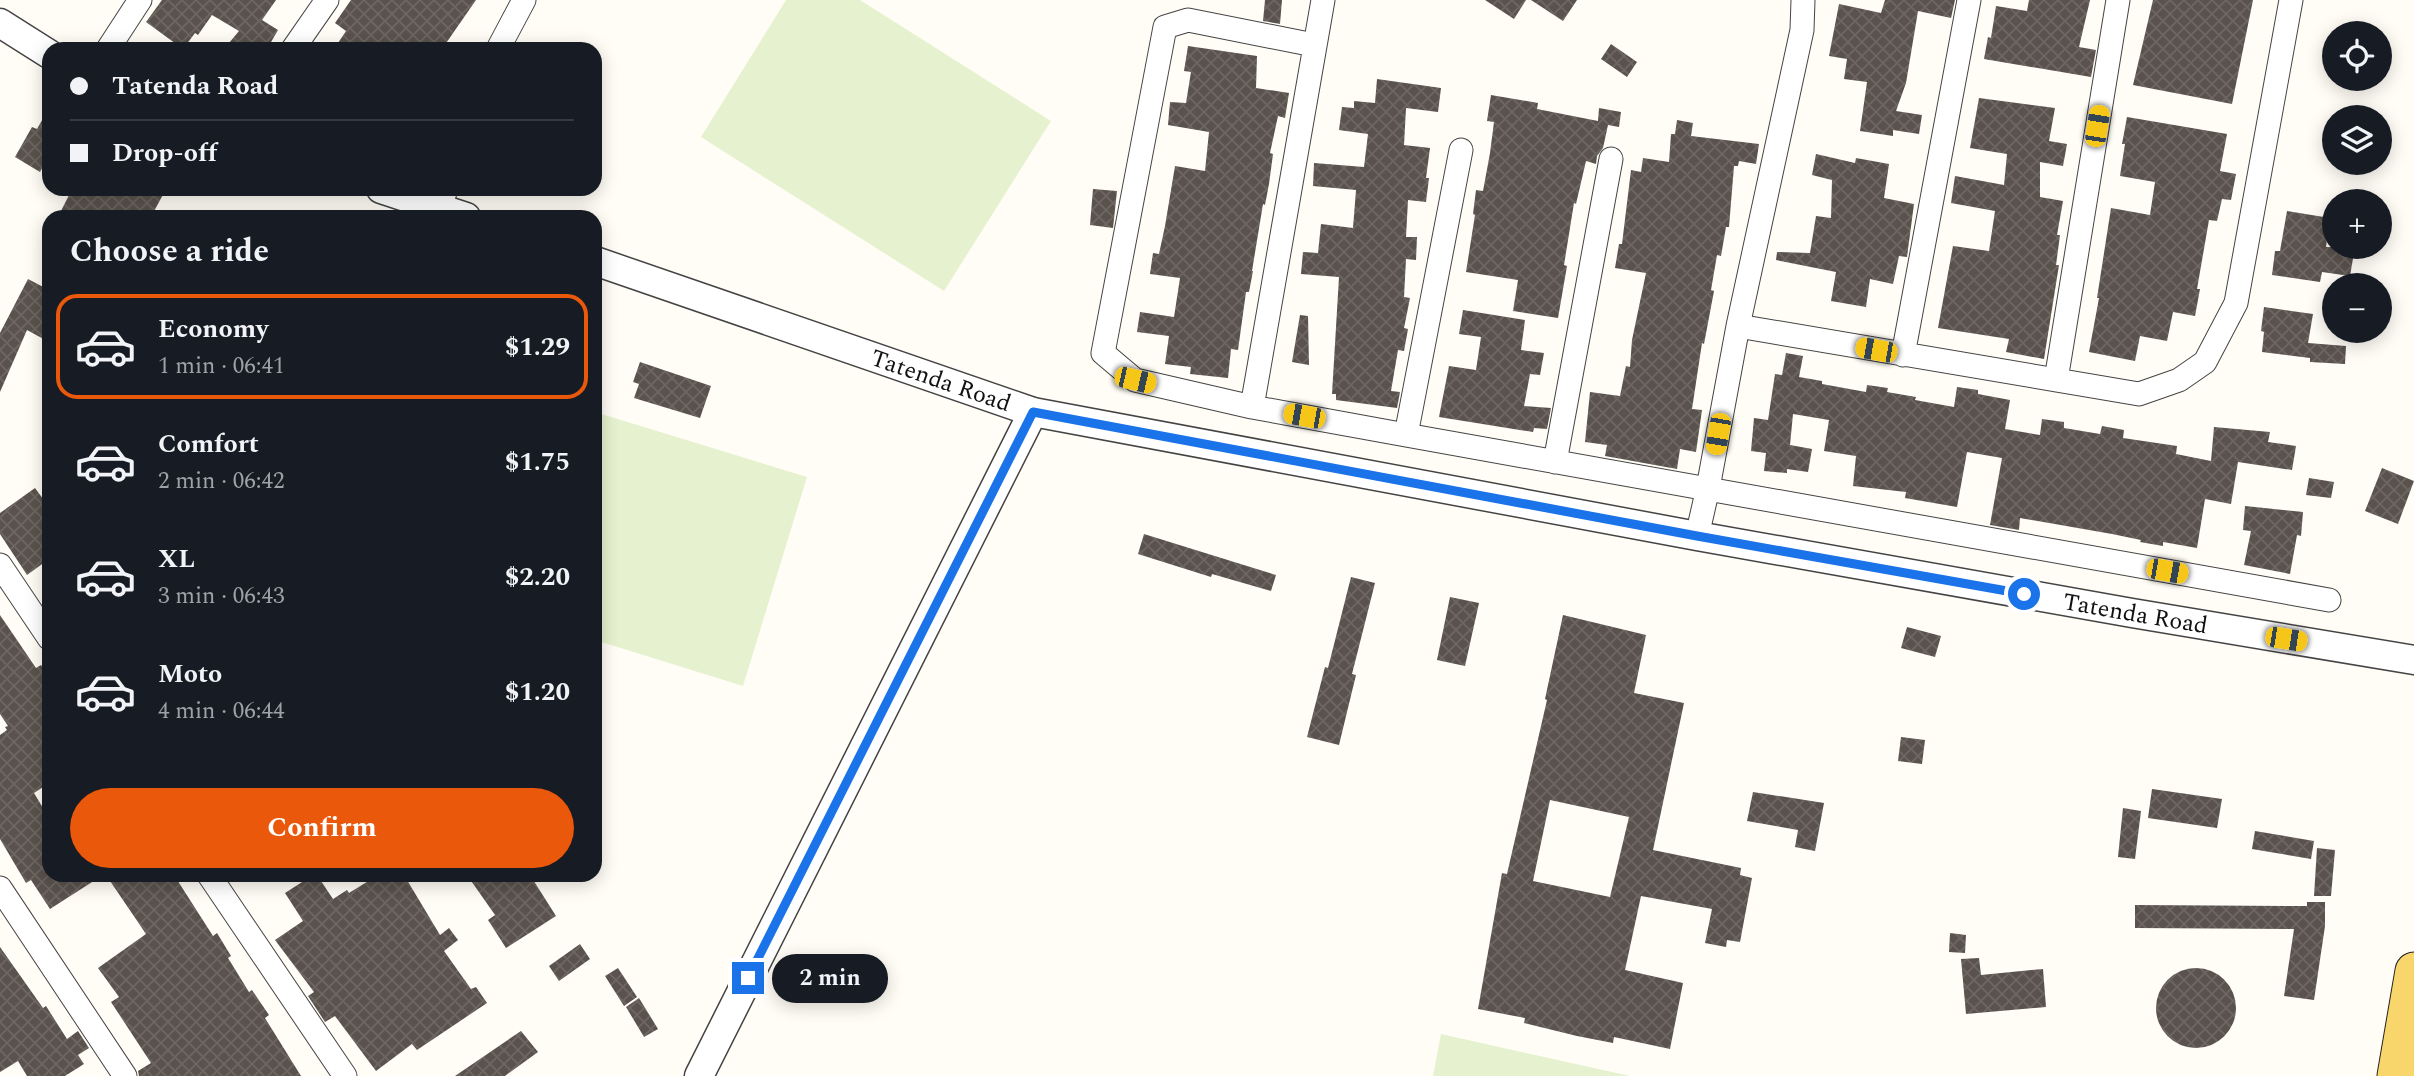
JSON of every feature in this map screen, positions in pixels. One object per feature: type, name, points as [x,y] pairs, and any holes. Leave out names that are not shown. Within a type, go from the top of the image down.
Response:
[{"type":"main road","points":[[2396,1076],[2414,971]]},
{"type":"street","points":[[112,42],[139,0]]},
{"type":"street","points":[[298,42],[327,0]]},
{"type":"street","points":[[502,42],[524,0]]},
{"type":"street","points":[[1252,407],[1323,0]]},
{"type":"street","points":[[1697,536],[1738,326],[1802,30],[1803,0]]},
{"type":"street","points":[[1903,355],[1969,0]]},
{"type":"street","points":[[2056,380],[2118,0]]},
{"type":"street","points":[[1738,326],[2139,394],[2179,380],[2205,362],[2236,303],[2291,0]]},
{"type":"street","points":[[1314,45],[1188,20],[1165,27],[1103,353],[1135,380],[1252,407],[2329,600]]},
{"type":"street","points":[[0,23],[42,50]]},
{"type":"street","points":[[1406,435],[1461,150]]},
{"type":"street","points":[[1555,462],[1611,159]]},
{"type":"street","points":[[443,198],[458,210]]},
{"type":"street","name":"Tatenda Road","points":[[602,263],[1033,412],[1697,536],[2414,660]]},
{"type":"street","points":[[699,1076],[1033,412]]},
{"type":"street","points":[[0,565],[42,628]]},
{"type":"street","points":[[214,882],[345,1076]]},
{"type":"street","points":[[0,888],[125,1076]]},
{"type":"green space","points":[[786,0],[860,0],[1051,121],[944,291],[701,137]]},
{"type":"green space","points":[[602,414],[807,477],[743,686],[602,642]]},
{"type":"green space","points":[[1441,1034],[1630,1076],[1433,1076]]},
{"type":"building","points":[[162,0],[276,0],[262,20],[278,30],[271,42],[230,42],[239,31],[212,15],[198,35],[195,33],[188,42],[173,42],[146,22]]},
{"type":"building","points":[[351,0],[476,0],[447,42],[339,42],[346,31],[335,23]]},
{"type":"building","points":[[1265,0],[1282,0],[1280,24],[1263,21]]},
{"type":"building","points":[[1485,0],[1526,0],[1514,19]]},
{"type":"building","points":[[1531,0],[1577,0],[1563,21]]},
{"type":"building","points":[[1885,0],[1955,0],[1951,18],[1918,11],[1906,83],[1896,111],[1922,115],[1919,134],[1893,130],[1893,136],[1860,131],[1867,82],[1844,79],[1847,59],[1829,56],[1839,4],[1881,13]]},
{"type":"building","points":[[2029,0],[2090,0],[2079,47],[2096,50],[2091,77],[1984,59],[1988,37],[1991,38],[1996,6],[2027,11]]},
{"type":"building","points":[[2153,0],[2253,0],[2232,104],[2133,85]]},
{"type":"building","points":[[1611,44],[1637,62],[1627,77],[1601,59]]},
{"type":"building","points":[[1188,46],[1257,56],[1256,88],[1289,93],[1285,118],[1278,116],[1270,153],[1273,154],[1269,184],[1265,205],[1263,204],[1253,271],[1249,292],[1246,292],[1238,350],[1231,349],[1228,378],[1190,374],[1191,367],[1165,364],[1169,336],[1137,332],[1140,312],[1174,317],[1180,278],[1150,274],[1153,253],[1159,254],[1175,166],[1205,171],[1209,132],[1168,125],[1170,102],[1186,103],[1191,72],[1184,71]]},
{"type":"building","points":[[1377,79],[1441,88],[1438,112],[1406,108],[1404,145],[1430,148],[1426,202],[1408,200],[1406,237],[1417,237],[1416,260],[1406,259],[1404,297],[1410,298],[1404,328],[1408,329],[1404,351],[1398,350],[1391,391],[1400,392],[1397,408],[1336,400],[1336,394],[1332,394],[1339,277],[1301,274],[1303,252],[1318,253],[1321,224],[1353,228],[1356,190],[1313,186],[1314,163],[1364,167],[1368,134],[1339,130],[1342,107],[1354,108],[1354,101],[1375,103]]},
{"type":"building","points":[[1491,95],[1538,103],[1537,109],[1598,121],[1599,108],[1621,112],[1619,127],[1608,125],[1596,164],[1586,161],[1576,204],[1574,203],[1558,318],[1513,311],[1518,280],[1466,272],[1476,190],[1483,191],[1490,153],[1494,122],[1487,121]]},
{"type":"building","points":[[1979,98],[2055,108],[2049,141],[2067,144],[2063,166],[2040,162],[2040,197],[2063,201],[2057,235],[2060,235],[2056,265],[2059,265],[2044,359],[2006,352],[2009,339],[1938,328],[1953,246],[1989,251],[1995,211],[1951,203],[1955,176],[2004,185],[2007,154],[1970,148]]},
{"type":"building","points":[[2127,117],[2227,134],[2220,171],[2236,174],[2231,200],[2222,199],[2217,221],[2209,220],[2195,316],[2173,312],[2167,341],[2140,336],[2135,361],[2089,352],[2111,208],[2150,215],[2155,182],[2120,176]]},
{"type":"building","points":[[42,120],[40,172],[15,157],[32,127],[37,129]]},
{"type":"building","points":[[1677,120],[1693,123],[1691,136],[1759,144],[1756,164],[1739,161],[1738,166],[1734,166],[1729,227],[1726,227],[1721,256],[1717,255],[1711,290],[1714,291],[1704,344],[1702,343],[1692,409],[1702,410],[1696,452],[1680,449],[1677,469],[1605,456],[1607,445],[1585,442],[1590,392],[1620,396],[1626,366],[1630,367],[1632,340],[1646,273],[1615,268],[1619,244],[1622,244],[1631,170],[1641,172],[1643,158],[1669,162],[1671,134],[1675,134]]},
{"type":"building","points":[[1816,154],[1855,163],[1856,158],[1889,164],[1884,198],[1914,204],[1907,257],[1899,256],[1893,284],[1870,279],[1866,307],[1831,301],[1836,272],[1776,260],[1777,252],[1810,253],[1816,216],[1831,218],[1832,180],[1812,175]]},
{"type":"building","points":[[1093,189],[1117,191],[1113,228],[1090,225]]},
{"type":"building","points":[[68,196],[162,196],[155,210],[62,210]]},
{"type":"building","points":[[2287,211],[2322,217],[2322,259],[2353,259],[2351,273],[2322,272],[2320,282],[2272,275],[2275,251],[2280,251]]},
{"type":"building","points":[[28,279],[42,286],[42,338],[27,330],[0,392],[0,333]]},
{"type":"building","points":[[2264,307],[2313,314],[2308,343],[2346,346],[2345,364],[2310,362],[2310,358],[2262,352]]},
{"type":"building","points":[[1463,310],[1525,320],[1521,350],[1544,353],[1540,375],[1530,374],[1524,406],[1551,408],[1547,429],[1534,428],[1533,432],[1439,417],[1449,366],[1476,370],[1481,337],[1459,334]]},
{"type":"building","points":[[1300,315],[1308,316],[1309,365],[1292,362]]},
{"type":"building","points":[[1786,353],[1803,356],[1799,377],[1822,381],[1822,384],[1866,392],[1867,385],[1888,388],[1887,392],[1954,407],[1957,387],[2010,400],[2005,429],[2040,435],[2042,419],[2064,422],[2064,428],[2100,434],[2102,426],[2124,430],[2123,438],[2177,446],[2176,454],[2211,461],[2214,427],[2270,432],[2268,442],[2296,446],[2292,470],[2238,462],[2231,504],[2205,499],[2197,548],[2163,542],[2163,546],[2020,518],[2019,530],[1990,525],[2002,458],[1967,452],[1957,507],[1905,498],[1906,492],[1853,486],[1856,456],[1824,451],[1829,420],[1793,414],[1790,445],[1812,449],[1808,472],[1787,469],[1787,473],[1764,471],[1766,453],[1751,451],[1754,418],[1768,420],[1775,374],[1782,375]]},
{"type":"building","points":[[640,362],[711,386],[700,418],[634,398],[639,384],[633,382]]},
{"type":"building","points":[[2382,468],[2414,481],[2398,524],[2365,511]]},
{"type":"building","points":[[2309,478],[2334,482],[2331,498],[2306,495]]},
{"type":"building","points":[[35,488],[42,498],[42,564],[27,575],[0,534],[0,513]]},
{"type":"building","points":[[2245,506],[2303,512],[2301,536],[2297,535],[2290,574],[2244,565],[2251,531],[2243,530]]},
{"type":"building","points":[[1144,534],[1276,575],[1271,591],[1212,574],[1211,577],[1138,554]]},
{"type":"building","points":[[1351,577],[1375,583],[1352,674],[1356,675],[1339,745],[1307,737]]},
{"type":"building","points":[[1450,597],[1479,603],[1465,666],[1437,660]]},
{"type":"building","points":[[0,615],[36,668],[42,666],[42,788],[34,793],[42,806],[42,882],[92,882],[50,909],[31,880],[26,883],[0,839],[0,735],[8,726],[0,714]]},
{"type":"building","points":[[1563,615],[1646,635],[1634,693],[1684,703],[1653,850],[1741,868],[1740,875],[1752,878],[1740,942],[1727,940],[1726,947],[1705,943],[1712,909],[1641,896],[1625,970],[1683,983],[1670,1049],[1614,1037],[1613,1043],[1577,1036],[1524,1023],[1525,1018],[1478,1009],[1502,873],[1507,874],[1547,700],[1545,699]],"holes":[[[1550,800],[1629,817],[1610,897],[1533,881]]]},
{"type":"building","points":[[1907,627],[1941,636],[1935,657],[1901,648]]},
{"type":"building","points":[[1901,737],[1925,740],[1922,764],[1898,761]]},
{"type":"building","points":[[2152,789],[2222,799],[2217,828],[2148,818]]},
{"type":"building","points":[[1753,792],[1824,803],[1815,851],[1795,847],[1798,830],[1747,821]]},
{"type":"building","points":[[2123,808],[2141,811],[2135,859],[2118,857]]},
{"type":"building","points":[[2255,831],[2314,841],[2311,859],[2252,849]]},
{"type":"building","points":[[2317,848],[2335,850],[2331,896],[2314,896]]},
{"type":"building","points":[[111,882],[178,882],[213,936],[217,933],[231,956],[228,958],[249,992],[252,990],[269,1015],[265,1018],[301,1076],[139,1076],[138,1071],[151,1063],[111,1002],[119,997],[98,968],[146,934]]},
{"type":"building","points":[[302,882],[322,882],[333,899],[367,882],[408,882],[440,935],[449,928],[458,940],[444,951],[471,989],[476,987],[487,1003],[417,1050],[412,1044],[376,1071],[335,1016],[325,1022],[308,996],[314,992],[275,940],[303,921],[285,893]]},
{"type":"building","points":[[472,882],[534,882],[556,916],[506,948],[488,920],[495,915]]},
{"type":"building","points":[[2307,902],[2325,902],[2325,926],[2314,1000],[2284,996],[2294,929],[2135,928],[2135,905],[2307,906]]},
{"type":"building","points":[[1950,933],[1966,935],[1965,953],[1949,952]]},
{"type":"building","points":[[580,944],[590,959],[559,981],[549,966]]},
{"type":"building","points":[[0,947],[43,1008],[46,1006],[67,1039],[78,1031],[89,1048],[78,1055],[84,1064],[65,1076],[27,1076],[18,1061],[0,1072]]},
{"type":"building","points":[[1979,958],[1981,975],[2043,969],[2046,1007],[1966,1014],[1961,959]]},
{"type":"building","points":[[618,968],[637,997],[624,1006],[605,976]]},
{"type":"building","points":[[2196,968],[2218,975],[2224,980],[2235,1000],[2236,1008],[2229,1030],[2224,1036],[2204,1047],[2196,1048],[2174,1041],[2168,1036],[2157,1016],[2156,1008],[2163,986],[2168,980],[2188,969]]},
{"type":"building","points":[[639,998],[658,1029],[644,1037],[626,1007]]},
{"type":"building","points":[[521,1031],[538,1052],[505,1076],[455,1076]]},
{"type":"route","points":[[748,978],[1033,412],[2024,594]]}]
